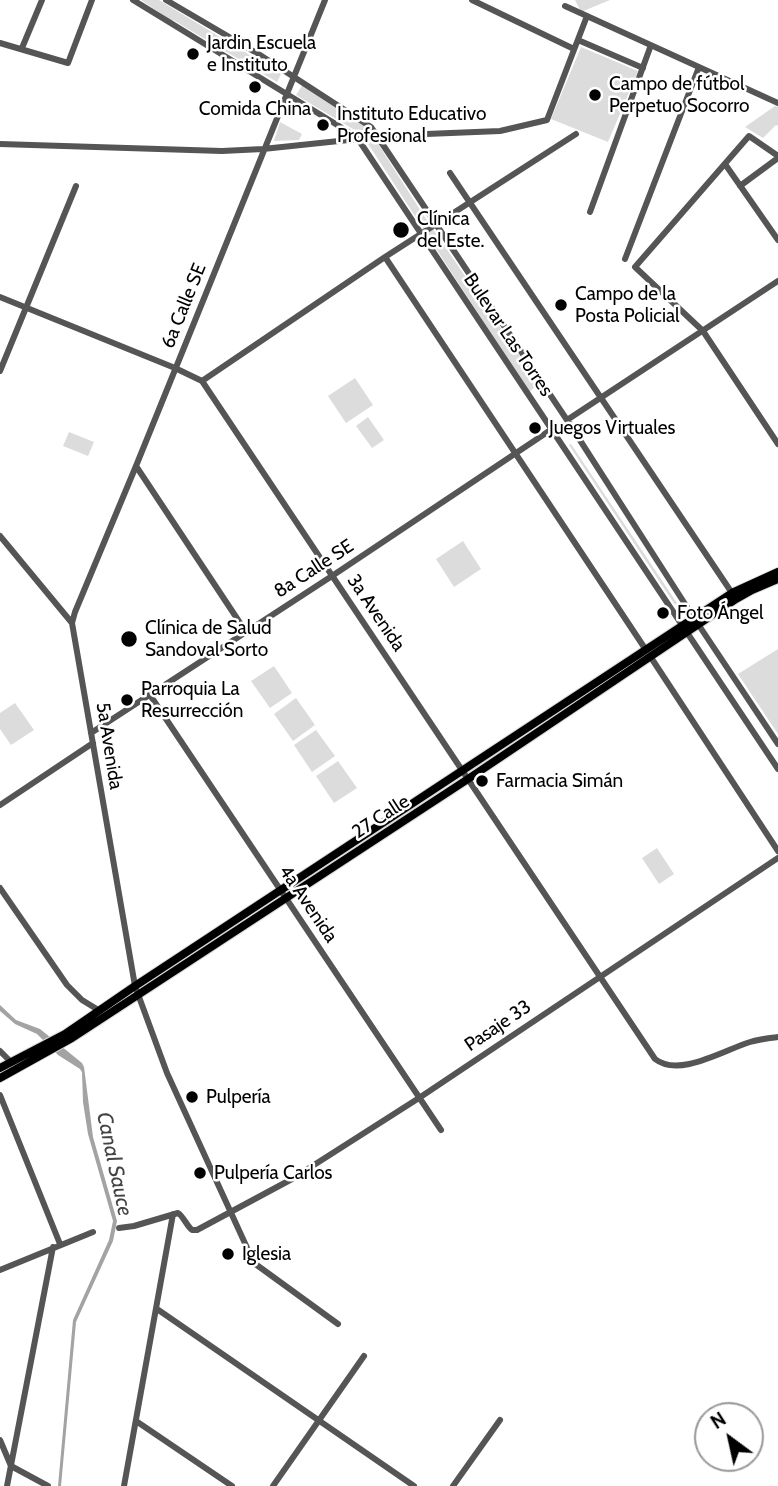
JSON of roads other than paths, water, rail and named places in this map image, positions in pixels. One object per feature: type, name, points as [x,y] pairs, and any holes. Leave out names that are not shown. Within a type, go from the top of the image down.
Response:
[{"type":"main road","name":"27 Calle","points":[[0,1078],[37,1053],[69,1036],[465,775],[684,629],[694,618],[732,593],[778,572]]},
{"type":"main road","name":"27 Calle","points":[[694,618],[778,579]]},
{"type":"main road","name":"27 Calle","points":[[69,1036],[100,1011],[136,990]]},
{"type":"main road","name":"27 Calle","points":[[0,1068],[37,1053]]},
{"type":"street","points":[[22,48],[42,0]]},
{"type":"street","points":[[0,43],[68,63],[92,0]]},
{"type":"street","name":"Bulevar Las Torres","points":[[133,0],[358,139],[778,769]]},
{"type":"street","name":"Bulevar Las Torres","points":[[166,0],[371,127],[567,420],[778,744]]},
{"type":"street","name":"6a Calle SE","points":[[72,623],[325,0]]},
{"type":"street","points":[[472,0],[575,49]]},
{"type":"street","points":[[565,6],[778,103]]},
{"type":"street","points":[[377,136],[500,131],[547,120],[587,16]]},
{"type":"street","points":[[578,40],[643,68]]},
{"type":"street","points":[[590,212],[651,45]]},
{"type":"street","points":[[625,259],[699,67]]},
{"type":"street","points":[[202,381],[385,257],[576,134]]},
{"type":"street","points":[[740,186],[778,157],[749,136],[635,267],[703,331],[778,444]]},
{"type":"street","points":[[0,144],[210,151],[263,149],[358,139]]},
{"type":"street","points":[[725,164],[778,240]]},
{"type":"street","points":[[450,173],[732,593]]},
{"type":"street","points":[[0,371],[76,186]]},
{"type":"street","points":[[385,257],[778,851]]},
{"type":"street","points":[[567,420],[778,281]]},
{"type":"street","name":"3a Avenida","points":[[0,297],[202,381],[651,1055],[660,1063],[674,1066],[697,1062],[751,1041],[778,1037]]},
{"type":"street","name":"8a Calle SE","points":[[91,733],[552,429]]},
{"type":"street","points":[[136,466],[246,632]]},
{"type":"street","name":"5a Avenida","points":[[0,536],[72,623],[136,990],[167,1073],[254,1263],[338,1324]]},
{"type":"street","name":"4a Avenida","points":[[150,695],[441,1130]]},
{"type":"street","points":[[0,805],[93,743]]},
{"type":"street","name":"Pasaje 33","points":[[173,1214],[181,1215],[188,1227],[197,1230],[292,1179],[419,1098],[778,858]]},
{"type":"street","points":[[0,888],[66,985],[82,1000],[100,1011]]},
{"type":"street","points":[[0,1051],[11,1062]]},
{"type":"street","points":[[0,1096],[57,1246],[7,1486]]},
{"type":"street","points":[[119,1228],[173,1214],[124,1486]]},
{"type":"street","points":[[0,1270],[93,1232]]},
{"type":"street","points":[[157,1309],[414,1486]]},
{"type":"street","points":[[273,1486],[364,1356]]},
{"type":"street","points":[[453,1486],[500,1420]]},
{"type":"street","points":[[136,1421],[232,1486]]},
{"type":"street","points":[[0,1440],[11,1466],[48,1486]]},
{"type":"place","name":"Jardin Escuela e Instituto","points":[[193,54]]},
{"type":"place","name":"Comida China","points":[[255,87]]},
{"type":"place","name":"Campo de fútbol Perpetuo Socorro","points":[[595,95]]},
{"type":"place","name":"Instituto Educativo Profesional","points":[[323,125]]},
{"type":"place","name":"Clínica del Este.","points":[[401,230]]},
{"type":"place","name":"Campo de la Posta Policial","points":[[561,305]]},
{"type":"place","name":"Juegos Virtuales","points":[[535,428]]},
{"type":"place","name":"Foto Ángel","points":[[663,613]]},
{"type":"place","name":"Clínica de Salud Sandoval Sorto","points":[[129,639]]},
{"type":"place","name":"Parroquia La Resurrección","points":[[127,700]]},
{"type":"place","name":"Farmacia Simán","points":[[482,781]]},
{"type":"place","name":"Pulpería","points":[[192,1097]]},
{"type":"place","name":"Pulpería Carlos","points":[[200,1173]]},
{"type":"place","name":"Iglesia","points":[[228,1254]]},
{"type":"water label","name":"Canal Sauce","points":[[114,1164]]}]
